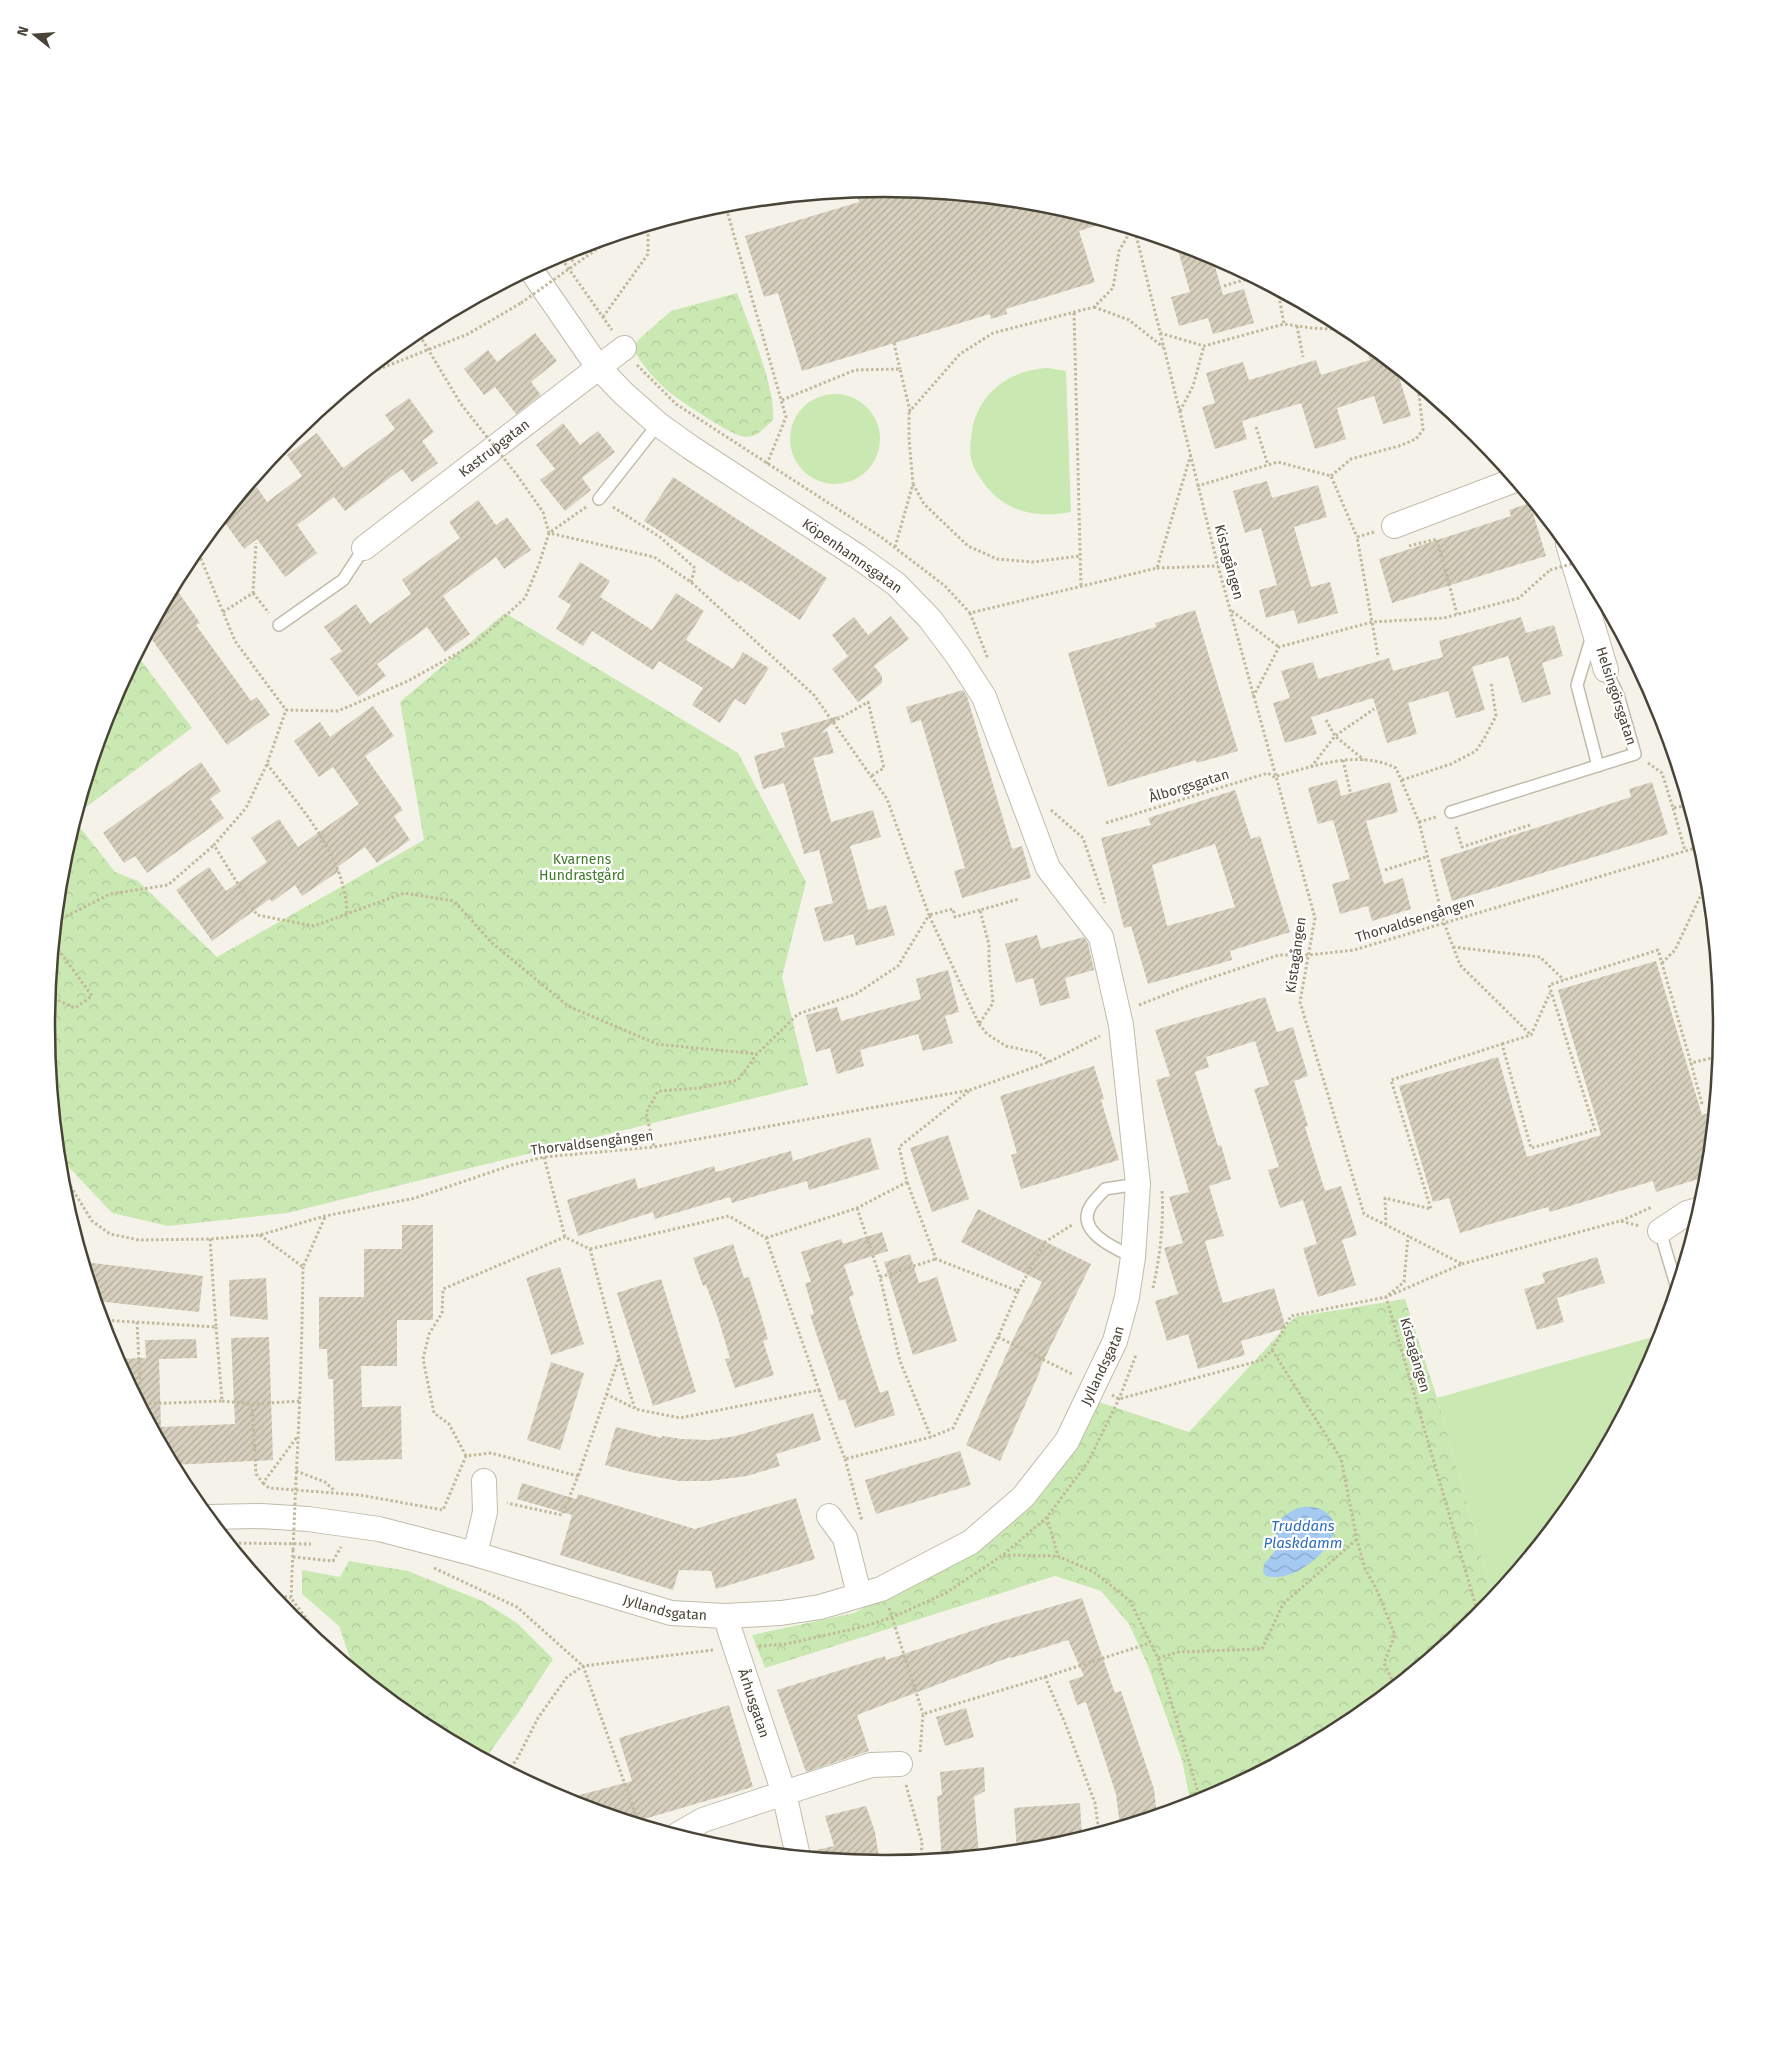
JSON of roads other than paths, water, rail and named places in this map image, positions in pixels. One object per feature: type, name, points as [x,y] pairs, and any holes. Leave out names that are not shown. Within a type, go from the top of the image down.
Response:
[{"type":"street","name":"Köpenhamnsgatan","points":[[535,275],[598,367],[658,424],[690,447],[865,561],[896,584],[930,619],[957,655],[984,697],[1048,868],[1101,937],[1128,1016]]},
{"type":"street","name":"Kastrupgatan","points":[[364,548],[624,348]]},
{"type":"street","points":[[1394,526],[1510,482]]},
{"type":"street","name":"Helsingörsgatan","points":[[1575,568],[1606,670]]},
{"type":"street","name":"Jyllandsgatan","points":[[216,1517],[260,1516],[308,1519],[379,1529],[475,1554],[671,1613],[725,1616],[781,1613],[820,1607],[881,1589],[971,1542],[1023,1497],[1067,1441],[1115,1341],[1127,1297],[1133,1257],[1138,1184],[1128,1016]]},
{"type":"street","points":[[1660,1231],[1687,1213],[1693,1211]]},
{"type":"street","points":[[475,1554],[485,1512],[485,1489]]},
{"type":"street","points":[[829,1516],[845,1538],[860,1594]]},
{"type":"street","name":"Århusgatan","points":[[725,1616],[784,1793],[797,1851]]},
{"type":"street","points":[[684,1831],[703,1820],[871,1765],[900,1764]]},
{"type":"lane","points":[[599,499],[658,424]]},
{"type":"lane","points":[[279,625],[343,580],[364,548]]},
{"type":"lane","name":"Helsingörsgatan","points":[[1594,630],[1577,685],[1598,766]]},
{"type":"lane","name":"Helsingörsgatan","points":[[1451,812],[1635,754],[1618,695],[1606,670]]},
{"type":"lane","points":[[1133,1257],[1109,1246],[1091,1230],[1087,1216],[1090,1207],[1105,1189],[1138,1184]]},
{"type":"lane","points":[[1660,1231],[1674,1279]]},
{"type":"water","name":"Truddans Plaskdamm","points":[[1303,1507],[1313,1507],[1322,1510],[1332,1519],[1335,1524],[1330,1544],[1316,1559],[1292,1574],[1275,1577],[1266,1576],[1263,1572],[1264,1564],[1277,1549],[1276,1528],[1278,1523],[1288,1513]]},
{"type":"park label","name":"Kvarnens Hundrastgård","points":[[582,868]]}]
